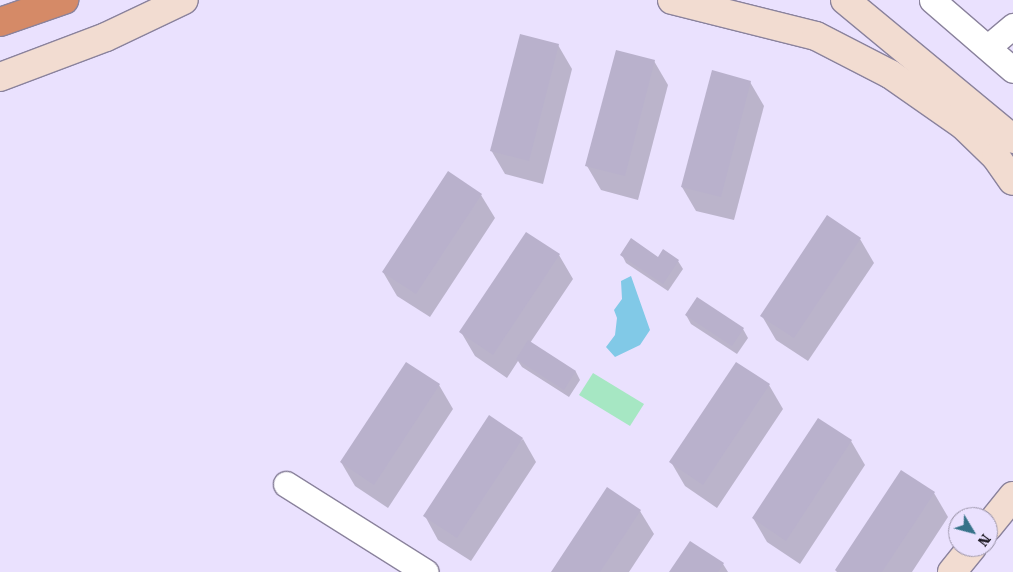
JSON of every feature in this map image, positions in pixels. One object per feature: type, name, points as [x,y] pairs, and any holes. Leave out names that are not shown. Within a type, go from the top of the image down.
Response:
[{"type":"highway","points":[[0,22],[64,0]]},
{"type":"main road","points":[[0,76],[106,37],[184,0]]},
{"type":"main road","points":[[672,0],[816,36],[890,74],[963,125],[996,157],[1013,181]]},
{"type":"main road","points":[[845,0],[1013,139]]},
{"type":"main road","points":[[998,515],[1013,496]]},
{"type":"main road","points":[[952,572],[964,557]]},
{"type":"street","points":[[932,0],[1013,70]]},
{"type":"street","points":[[988,47],[1013,26]]},
{"type":"street","points":[[286,484],[426,572]]},
{"type":"green space","points":[[593,373],[644,404],[630,426],[579,395]]},
{"type":"water","points":[[631,276],[650,330],[640,345],[615,357],[606,347],[615,335],[617,318],[614,310],[622,299],[621,281]]},
{"type":"building","points":[[520,34],[559,44],[529,161],[490,151]]},
{"type":"building","points":[[616,50],[655,60],[625,176],[585,166]]},
{"type":"building","points":[[712,70],[751,81],[721,197],[681,187]]},
{"type":"building","points":[[448,171],[482,194],[416,294],[382,272]]},
{"type":"building","points":[[827,215],[861,238],[794,338],[760,316]]},
{"type":"building","points":[[526,232],[560,254],[493,355],[459,332]]},
{"type":"building","points":[[631,238],[658,257],[663,249],[679,260],[663,284],[620,255]]},
{"type":"building","points":[[697,297],[744,328],[732,346],[685,315]]},
{"type":"building","points":[[528,340],[576,371],[564,390],[516,359]]},
{"type":"building","points":[[406,362],[440,384],[374,485],[340,462]]},
{"type":"building","points":[[736,362],[770,384],[703,485],[669,462]]},
{"type":"building","points":[[489,415],[523,438],[457,538],[423,516]]},
{"type":"building","points":[[818,418],[852,440],[786,541],[752,518]]},
{"type":"building","points":[[901,470],[935,492],[882,572],[837,572],[835,570]]},
{"type":"building","points":[[607,487],[641,510],[600,572],[551,572]]},
{"type":"building","points":[[690,541],[724,563],[718,572],[669,572]]}]
